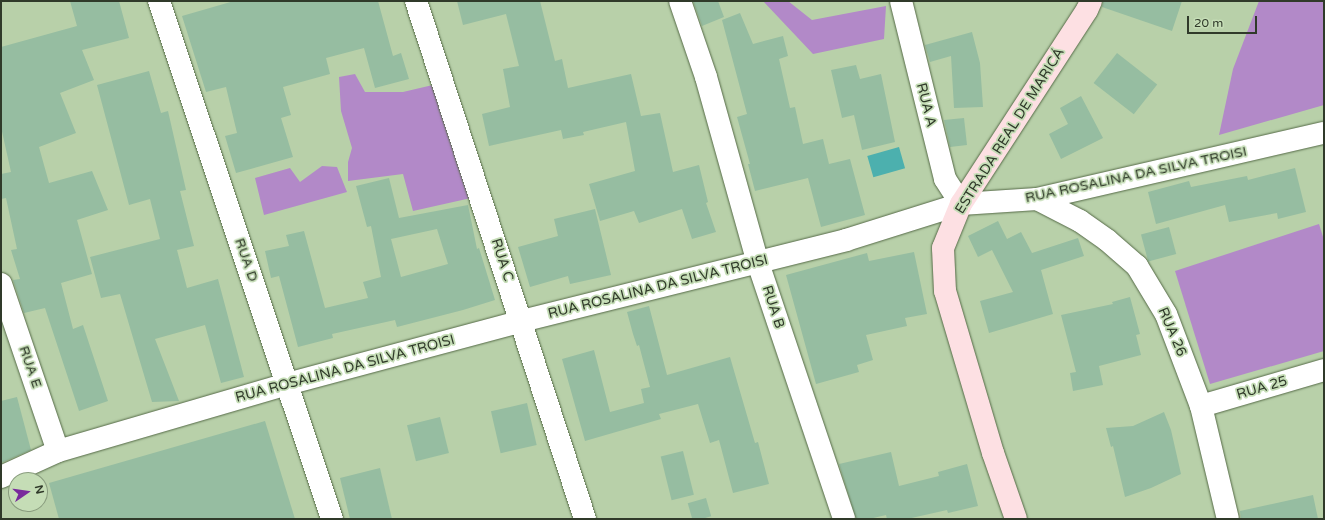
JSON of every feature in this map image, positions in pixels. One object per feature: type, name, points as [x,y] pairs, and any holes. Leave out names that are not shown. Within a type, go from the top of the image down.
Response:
[{"type":"main road","name":"ESTRADA REAL DE MARICÁ","points":[[1016,519],[993,453],[945,291],[943,248],[961,204],[1092,1]]},
{"type":"street","name":"RUA D","points":[[159,1],[332,519]]},
{"type":"street","name":"RUA C","points":[[416,1],[522,321],[585,519]]},
{"type":"street","name":"RUA B","points":[[680,1],[706,77],[758,263],[844,519]]},
{"type":"street","name":"RUA A","points":[[901,1],[945,179],[961,204]]},
{"type":"street","name":"RUA ROSALINA DA SILVA TROISI","points":[[1,477],[58,451],[287,384],[522,321],[846,240],[961,204],[1037,199],[1324,133]]},
{"type":"street","name":"RUA 26","points":[[1037,199],[1080,221],[1108,240],[1137,266],[1166,314],[1201,406],[1228,519]]},
{"type":"street","name":"RUA E","points":[[1,284],[58,451]]},
{"type":"street","name":"RUA 25","points":[[1201,406],[1324,370]]},
{"type":"shaded area","points":[[763,1],[788,1],[812,20],[886,6],[884,39],[813,54]]},
{"type":"shaded area","points":[[1259,1],[1324,1],[1324,105],[1219,135],[1233,69]]},
{"type":"shaded area","points":[[355,74],[365,92],[403,92],[437,84],[471,198],[413,211],[403,174],[348,181],[348,162],[352,148],[341,111],[339,77]]},
{"type":"shaded area","points":[[322,166],[337,167],[347,192],[264,215],[255,178],[290,168],[300,182]]},
{"type":"shaded area","points":[[1319,224],[1324,240],[1324,351],[1210,384],[1175,271]]},
{"type":"water","points":[[899,147],[905,168],[873,177],[867,156]]},
{"type":"building","points":[[70,1],[119,1],[129,38],[82,50],[94,80],[60,93],[76,133],[39,147],[49,183],[92,171],[108,210],[77,220],[92,274],[61,283],[73,329],[83,325],[108,401],[79,411],[45,308],[24,313],[13,280],[20,279],[11,250],[17,249],[6,198],[1,199],[1,174],[11,172],[1,127],[1,47],[77,26]]},
{"type":"building","points":[[234,1],[378,1],[393,56],[401,53],[409,79],[375,88],[364,48],[326,58],[330,74],[283,87],[291,115],[281,118],[293,157],[236,173],[225,136],[237,133],[226,87],[206,92],[182,16]]},
{"type":"building","points":[[457,1],[540,1],[555,61],[562,59],[568,88],[631,74],[641,116],[660,113],[673,172],[699,165],[708,202],[706,203],[716,232],[692,239],[682,209],[639,223],[634,211],[600,221],[589,184],[635,171],[626,122],[583,132],[584,135],[563,139],[561,130],[489,146],[482,114],[510,107],[503,69],[519,66],[506,14],[463,25]]},
{"type":"building","points":[[693,1],[718,1],[724,17],[702,26]]},
{"type":"building","points":[[1103,1],[1182,1],[1172,31],[1102,7]]},
{"type":"building","points":[[740,13],[753,44],[783,36],[788,56],[779,59],[790,108],[795,107],[803,144],[823,139],[829,164],[850,159],[865,215],[821,227],[808,178],[755,191],[748,164],[750,164],[737,117],[747,114],[722,20]]},
{"type":"building","points":[[972,32],[980,63],[983,107],[954,108],[951,56],[930,62],[925,45]]},
{"type":"building","points":[[1117,53],[1157,84],[1134,114],[1094,83]]},
{"type":"building","points":[[856,65],[860,79],[881,74],[895,142],[862,150],[854,115],[842,118],[831,70]]},
{"type":"building","points":[[149,71],[161,113],[168,111],[186,190],[180,191],[194,246],[177,250],[187,288],[218,279],[244,377],[221,383],[205,325],[155,339],[179,401],[152,402],[120,294],[101,298],[90,257],[160,239],[150,199],[129,205],[97,85]]},
{"type":"building","points":[[1081,96],[1103,138],[1061,159],[1049,134],[1068,124],[1060,108]]},
{"type":"building","points":[[964,118],[967,145],[950,147],[944,120]]},
{"type":"building","points":[[1295,168],[1306,212],[1278,219],[1277,213],[1229,222],[1225,205],[1156,224],[1148,192],[1189,181],[1191,187],[1247,176],[1248,180]]},
{"type":"building","points":[[389,178],[399,218],[468,205],[477,249],[479,248],[495,300],[397,327],[395,320],[332,334],[333,338],[298,347],[279,276],[271,278],[265,251],[289,246],[286,235],[304,231],[325,308],[368,298],[363,282],[381,277],[371,226],[367,227],[356,186]],"holes":[[[437,229],[448,264],[401,277],[391,239]]]},
{"type":"building","points":[[595,209],[611,275],[570,284],[568,276],[530,287],[518,247],[558,236],[554,219]]},
{"type":"building","points":[[998,221],[1007,239],[1021,232],[1032,253],[1078,238],[1084,256],[1041,270],[1053,314],[989,333],[980,301],[1013,292],[992,250],[978,257],[968,236]]},
{"type":"building","points":[[1169,227],[1176,254],[1148,262],[1141,235]]},
{"type":"building","points":[[914,252],[927,314],[905,318],[907,326],[866,335],[873,360],[857,365],[859,372],[816,384],[786,275],[867,253],[869,261]]},
{"type":"building","points":[[1130,297],[1140,334],[1136,335],[1141,355],[1099,366],[1103,385],[1073,391],[1070,373],[1076,372],[1061,315],[1113,304],[1112,302]]},
{"type":"building","points":[[649,306],[667,375],[730,357],[755,443],[758,442],[769,484],[733,493],[719,440],[710,443],[698,404],[659,414],[661,419],[585,441],[562,359],[594,350],[610,412],[644,403],[641,389],[650,387],[639,345],[637,346],[627,312]]},
{"type":"building","points":[[17,397],[31,450],[1,463],[1,401]]},
{"type":"building","points":[[527,403],[537,445],[501,453],[491,411]]},
{"type":"building","points":[[1164,412],[1171,430],[1181,474],[1151,488],[1125,497],[1113,446],[1111,447],[1106,428],[1133,426]]},
{"type":"building","points":[[440,417],[449,453],[416,461],[407,425]]},
{"type":"building","points":[[265,421],[295,519],[59,519],[49,483]]},
{"type":"building","points":[[683,451],[694,495],[672,500],[661,457]]},
{"type":"building","points":[[891,452],[899,486],[939,476],[938,472],[967,464],[978,506],[948,513],[947,510],[907,519],[887,519],[886,515],[869,519],[856,519],[839,464]]},
{"type":"building","points":[[380,468],[392,519],[350,519],[340,478]]},
{"type":"building","points":[[1313,495],[1318,519],[1241,519],[1240,511]]},
{"type":"building","points":[[706,498],[711,516],[702,519],[692,519],[688,503]]}]
